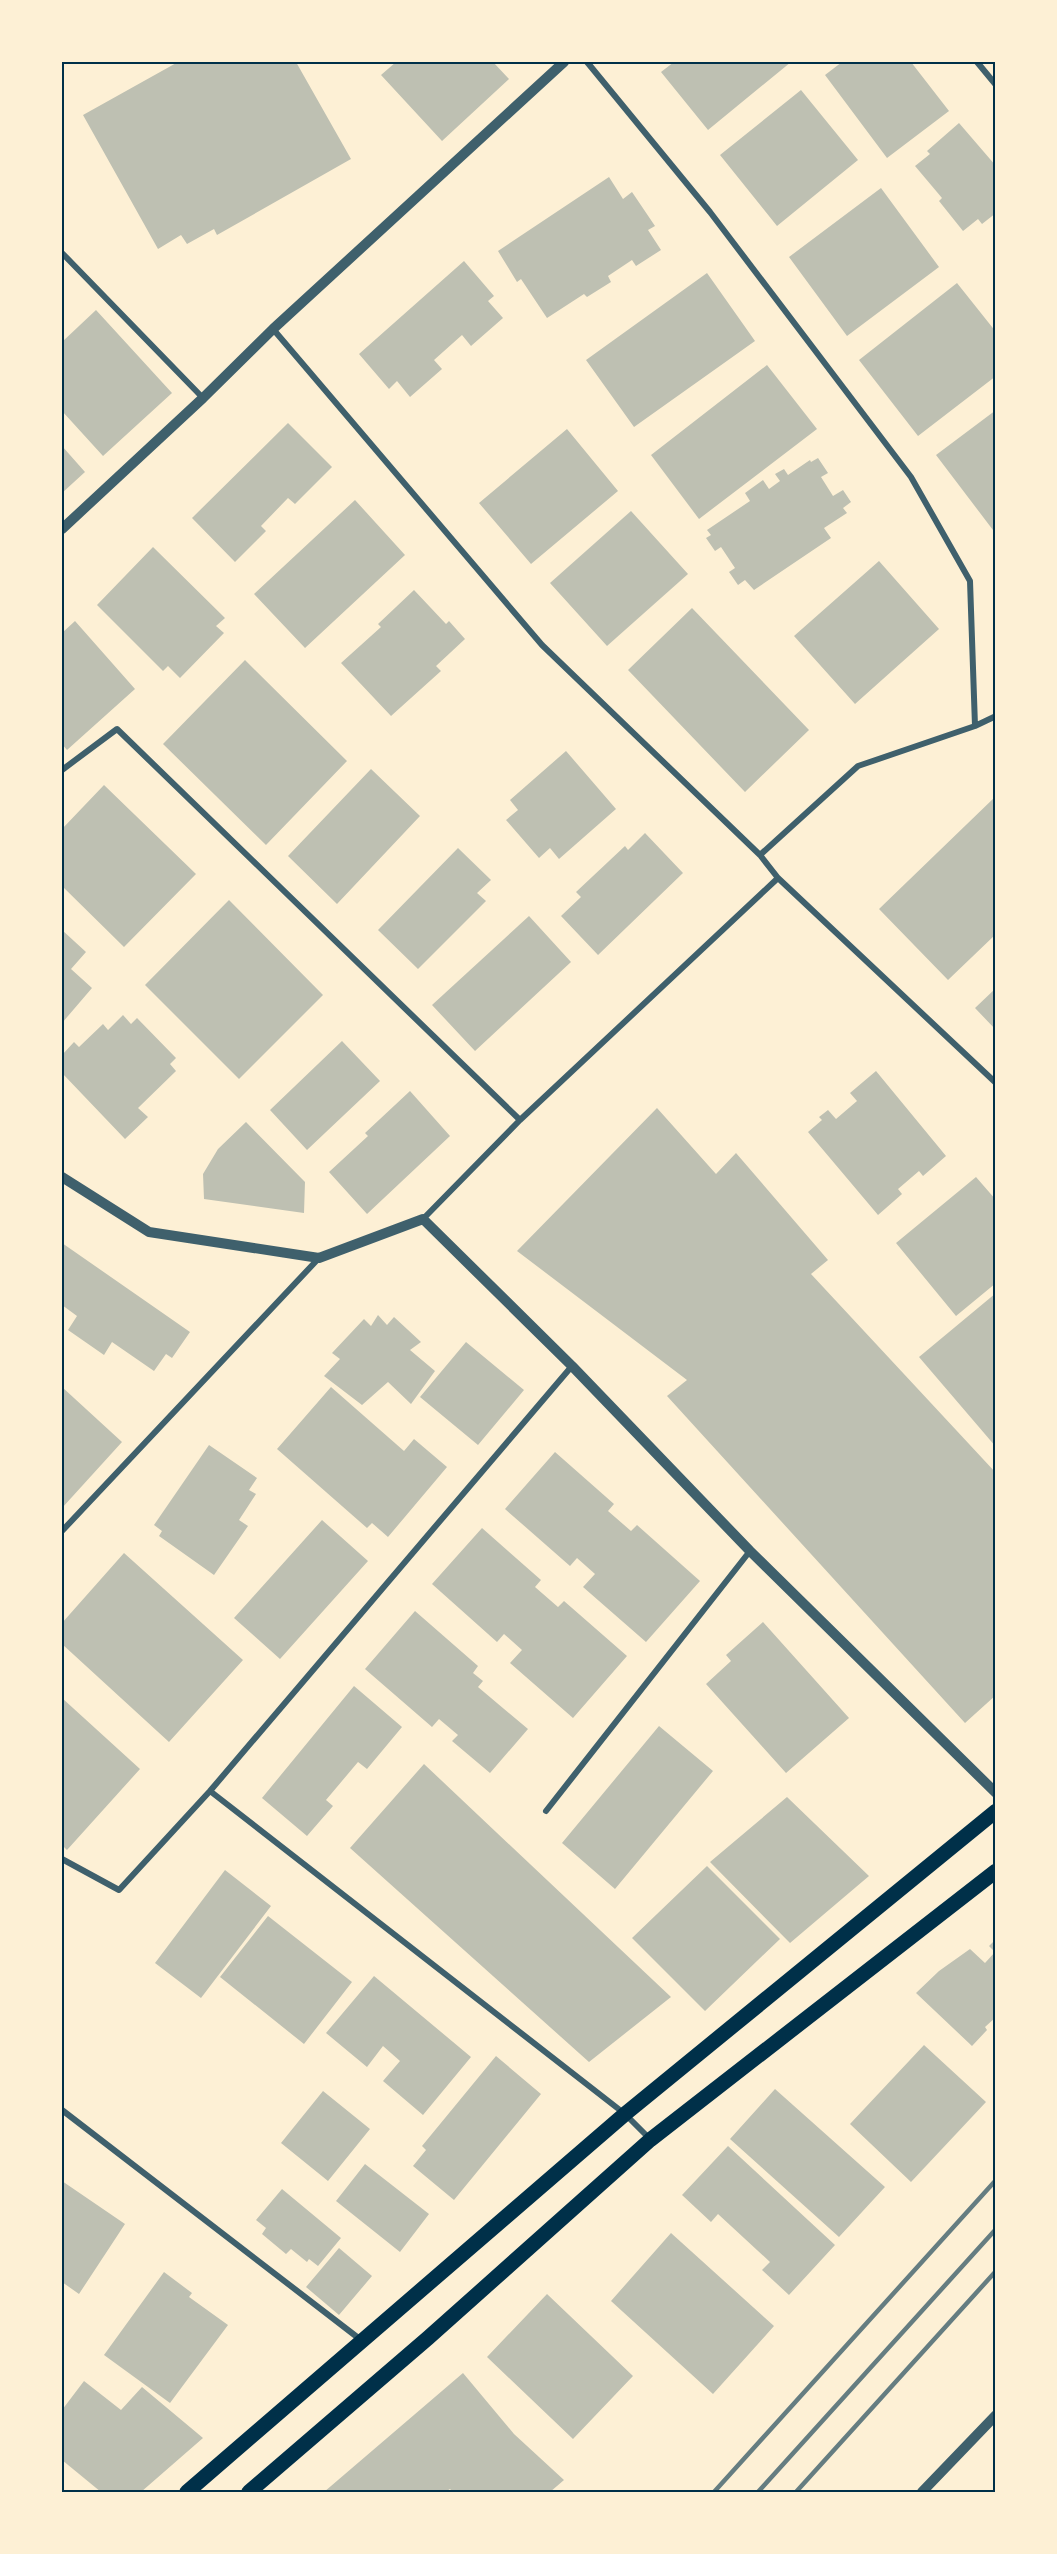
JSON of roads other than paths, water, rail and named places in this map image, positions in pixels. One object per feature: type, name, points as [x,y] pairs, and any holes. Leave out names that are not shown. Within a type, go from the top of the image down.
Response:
[{"type":"main road","points":[[187,2493],[625,2114],[996,1812]]},
{"type":"main road","points":[[249,2493],[428,2338],[650,2140],[996,1871]]},
{"type":"street","points":[[62,529],[202,399],[273,328],[564,62]]},
{"type":"street","points":[[587,62],[710,212],[911,477],[970,581],[975,726]]},
{"type":"street","points":[[977,62],[996,85]]},
{"type":"street","points":[[62,253],[202,399]]},
{"type":"street","points":[[273,328],[542,645],[760,855],[778,878],[996,1083]]},
{"type":"street","points":[[760,855],[858,766],[975,726],[996,716]]},
{"type":"street","points":[[62,770],[117,729],[520,1120]]},
{"type":"street","points":[[62,1532],[319,1258],[423,1219],[520,1120],[778,878]]},
{"type":"street","points":[[62,1177],[149,1232],[319,1258]]},
{"type":"street","points":[[423,1219],[572,1366],[750,1551],[996,1793]]},
{"type":"street","points":[[62,1859],[119,1890],[210,1791],[572,1366]]},
{"type":"street","points":[[546,1811],[750,1551]]},
{"type":"street","points":[[210,1791],[625,2114],[650,2140]]},
{"type":"street","points":[[62,2109],[361,2341]]},
{"type":"street","points":[[922,2493],[995,2418]]},
{"type":"railway","points":[[714,2492],[996,2180]]},
{"type":"railway","points":[[758,2492],[996,2229]]},
{"type":"railway","points":[[796,2492],[996,2271]]}]
